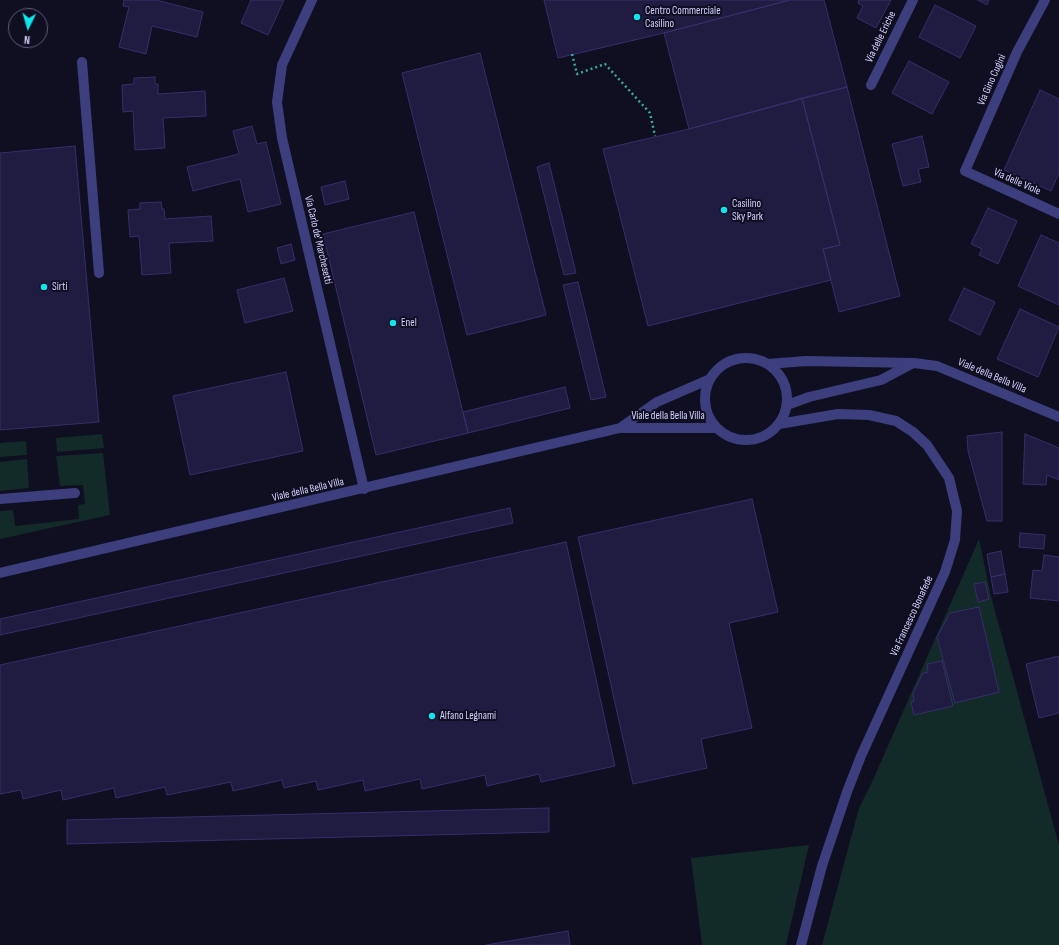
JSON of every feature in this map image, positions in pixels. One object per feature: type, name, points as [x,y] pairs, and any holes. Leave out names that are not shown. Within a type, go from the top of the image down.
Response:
[{"type":"street","name":"Via Carlo de' Marchesetti","points":[[312,0],[282,65],[277,102],[282,138],[364,489]]},
{"type":"street","name":"Via delle Eriche","points":[[871,85],[913,0]]},
{"type":"street","name":"Via Gino Cugini","points":[[965,171],[1017,52],[1045,0]]},
{"type":"street","points":[[82,62],[99,273]]},
{"type":"street","name":"Via delle Viole","points":[[965,171],[1059,214]]},
{"type":"street","name":"Viale della Bella Villa","points":[[787,405],[779,424],[769,434],[756,439],[742,440],[728,436],[716,428],[709,417],[705,404],[705,391],[710,379],[720,368],[731,361],[744,358],[757,360],[768,364],[806,360],[914,362],[937,366],[1059,417]]},
{"type":"street","points":[[768,364],[777,372],[783,382],[787,393],[787,405],[808,397],[881,380],[914,362]]},
{"type":"street","name":"Viale della Bella Villa","points":[[620,428],[657,402],[710,379]]},
{"type":"street","name":"Via Francesco Bonafede","points":[[779,424],[838,414],[869,415],[896,421],[913,432],[932,451],[949,478],[957,511],[955,540],[945,572],[864,749],[847,792],[822,866],[801,945]]},
{"type":"street","name":"Viale della Bella Villa","points":[[0,573],[620,428],[716,428]]},
{"type":"street","points":[[0,499],[75,493]]},
{"type":"path","points":[[572,54],[577,74],[605,64],[650,113],[655,136]]},
{"type":"green space","points":[[102,434],[104,448],[57,452],[56,438]]},
{"type":"green space","points":[[26,441],[27,455],[0,457],[0,443]]},
{"type":"green space","points":[[103,453],[110,515],[0,539],[0,511],[13,510],[15,526],[79,519],[78,505],[85,504],[83,485],[60,486],[56,456]]},
{"type":"green space","points":[[27,459],[29,488],[0,491],[0,462]]},
{"type":"green space","points":[[979,539],[991,596],[1059,845],[1059,945],[822,945],[859,808],[872,782]]},
{"type":"green space","points":[[809,845],[786,945],[702,945],[691,858]]},
{"type":"building","points":[[124,0],[156,0],[203,12],[197,37],[152,26],[146,54],[119,47],[129,7],[123,6]]},
{"type":"building","points":[[251,0],[284,0],[268,35],[241,23]]},
{"type":"building","name":"Centro Commerciale Casilino","points":[[544,0],[790,0],[664,33],[558,58]]},
{"type":"building","points":[[790,0],[824,0],[847,87],[689,129],[664,33]]},
{"type":"building","points":[[859,0],[891,0],[876,28],[857,18],[863,6],[858,3]]},
{"type":"building","points":[[978,0],[989,0],[987,5]]},
{"type":"building","points":[[935,5],[976,26],[960,58],[919,37]]},
{"type":"building","points":[[480,53],[546,315],[467,335],[402,73]]},
{"type":"building","points":[[909,61],[949,82],[932,114],[892,93]]},
{"type":"building","points":[[155,77],[155,84],[158,84],[158,94],[205,91],[206,116],[163,118],[165,148],[135,150],[133,111],[123,112],[122,85],[134,84],[134,78]]},
{"type":"building","points":[[847,87],[900,296],[839,312],[823,249],[840,245],[802,98]]},
{"type":"building","points":[[1040,90],[1059,99],[1059,173],[1051,191],[1004,170]]},
{"type":"building","points":[[802,98],[840,245],[823,249],[831,280],[648,326],[603,149],[689,129]]},
{"type":"building","points":[[252,126],[257,144],[266,142],[281,204],[248,212],[240,179],[193,191],[187,167],[239,154],[233,131]]},
{"type":"building","points":[[922,136],[929,167],[918,169],[921,182],[903,186],[892,144]]},
{"type":"building","name":"Sirti","points":[[75,146],[99,422],[0,430],[0,153]]},
{"type":"building","points":[[549,163],[576,273],[564,275],[537,167]]},
{"type":"building","points":[[345,181],[349,199],[325,205],[321,187]]},
{"type":"building","points":[[161,202],[162,209],[164,209],[165,219],[211,216],[213,241],[169,243],[171,273],[142,275],[139,236],[130,237],[128,210],[140,209],[140,203]]},
{"type":"building","points":[[988,208],[1017,221],[998,264],[979,255],[982,249],[971,244]]},
{"type":"building","name":"Enel","points":[[414,212],[468,433],[376,455],[323,234]]},
{"type":"building","points":[[1041,235],[1059,243],[1059,305],[1018,286]]},
{"type":"building","points":[[291,244],[295,260],[281,264],[277,248]]},
{"type":"building","points":[[284,278],[293,311],[245,323],[237,290]]},
{"type":"building","points":[[578,282],[606,397],[591,400],[563,285]]},
{"type":"building","points":[[964,288],[995,302],[980,335],[949,320]]},
{"type":"building","points":[[1020,309],[1059,327],[1038,377],[997,359]]},
{"type":"building","points":[[286,372],[303,451],[190,475],[173,396]]},
{"type":"building","points":[[565,387],[570,408],[468,433],[463,412]]},
{"type":"building","points":[[1002,432],[1002,521],[987,521],[968,451],[967,436]]},
{"type":"building","points":[[1025,434],[1059,448],[1059,480],[1047,475],[1046,485],[1023,484]]},
{"type":"building","points":[[752,499],[778,612],[729,623],[752,728],[701,739],[707,768],[633,784],[578,537]]},
{"type":"building","points":[[510,508],[513,523],[0,635],[0,619]]},
{"type":"building","points":[[1020,533],[1045,535],[1044,549],[1019,547]]},
{"type":"building","points":[[566,542],[615,766],[541,782],[539,774],[487,786],[485,775],[422,789],[420,779],[365,791],[363,780],[318,790],[316,781],[284,788],[282,780],[233,791],[231,782],[167,795],[165,787],[116,798],[114,788],[63,800],[61,790],[23,799],[21,790],[0,794],[0,665]]},
{"type":"building","points":[[1001,551],[1005,574],[991,577],[987,554]]},
{"type":"building","points":[[1044,555],[1059,557],[1059,601],[1030,598],[1033,570],[1042,571]]},
{"type":"building","points":[[1005,574],[1008,592],[994,594],[991,577]]},
{"type":"building","points":[[985,582],[989,599],[978,602],[974,584]]},
{"type":"building","points":[[979,607],[999,692],[955,703],[937,637],[950,613]]},
{"type":"building","points":[[1059,656],[1059,713],[1039,718],[1026,664]]},
{"type":"building","points":[[942,661],[953,706],[914,715],[911,702],[914,701],[913,693],[923,673],[928,672],[927,664]]},
{"type":"building","points":[[549,808],[549,832],[67,844],[67,820]]},
{"type":"building","points":[[568,931],[570,945],[486,945]]},
{"type":"place","name":"Centro Commerciale Casilino","points":[[637,17]]},
{"type":"place","name":"Casilino Sky Park","points":[[724,210]]},
{"type":"place","name":"Sirti","points":[[44,287]]},
{"type":"place","name":"Enel","points":[[393,323]]},
{"type":"place","name":"Alfano Legnami","points":[[432,716]]}]
